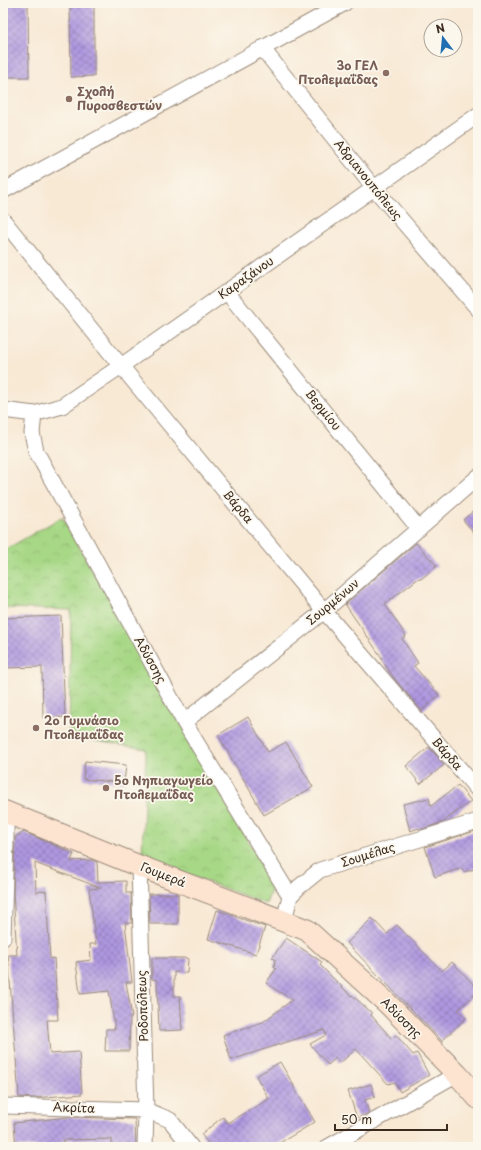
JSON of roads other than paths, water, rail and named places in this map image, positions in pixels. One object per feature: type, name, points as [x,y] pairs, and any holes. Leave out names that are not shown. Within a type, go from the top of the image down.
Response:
[{"type":"street","points":[[3,191],[345,3]]},
{"type":"street","name":"Αδριανουπόλεως","points":[[262,48],[374,188],[478,308]]},
{"type":"street","name":"Καραζάνου","points":[[3,410],[34,414],[62,406],[478,115]]},
{"type":"street","name":"Βάρδα","points":[[3,220],[121,366],[324,611],[478,790]]},
{"type":"street","name":"Βερμίου","points":[[227,292],[419,529]]},
{"type":"street","name":"Αδύσσης","points":[[34,414],[32,433],[36,451],[184,722],[290,896]]},
{"type":"street","name":"Σουρμένων","points":[[184,722],[324,611],[478,478]]},
{"type":"street","points":[[3,938],[6,843],[5,811]]},
{"type":"street","name":"Γουμερά","points":[[5,811],[139,866],[307,930],[320,942]]},
{"type":"street","name":"Σουμέλας","points":[[290,896],[320,870],[478,821]]},
{"type":"street","name":"Ροδοπόλεως","points":[[139,866],[146,1110],[145,1147]]},
{"type":"street","points":[[284,921],[290,896]]},
{"type":"street","name":"Αδύσσης","points":[[320,942],[387,1003],[457,1074],[478,1098]]},
{"type":"street","points":[[328,1147],[457,1074]]},
{"type":"street","name":"Ακρίτα","points":[[3,1106],[146,1110]]},
{"type":"street","points":[[146,1110],[170,1120],[191,1147]]},
{"type":"place","name":"3ο ΓΕΛ Πτολεμαΐδας","points":[[386,73]]},
{"type":"place","name":"Σχολή Πυροσβεστών","points":[[69,99]]},
{"type":"place","name":"2ο Γυμνάσιο Πτολεμαΐδας","points":[[36,728]]},
{"type":"place","name":"5ο Νηπιαγωγείο Πτολεμαΐδας","points":[[106,788]]}]
